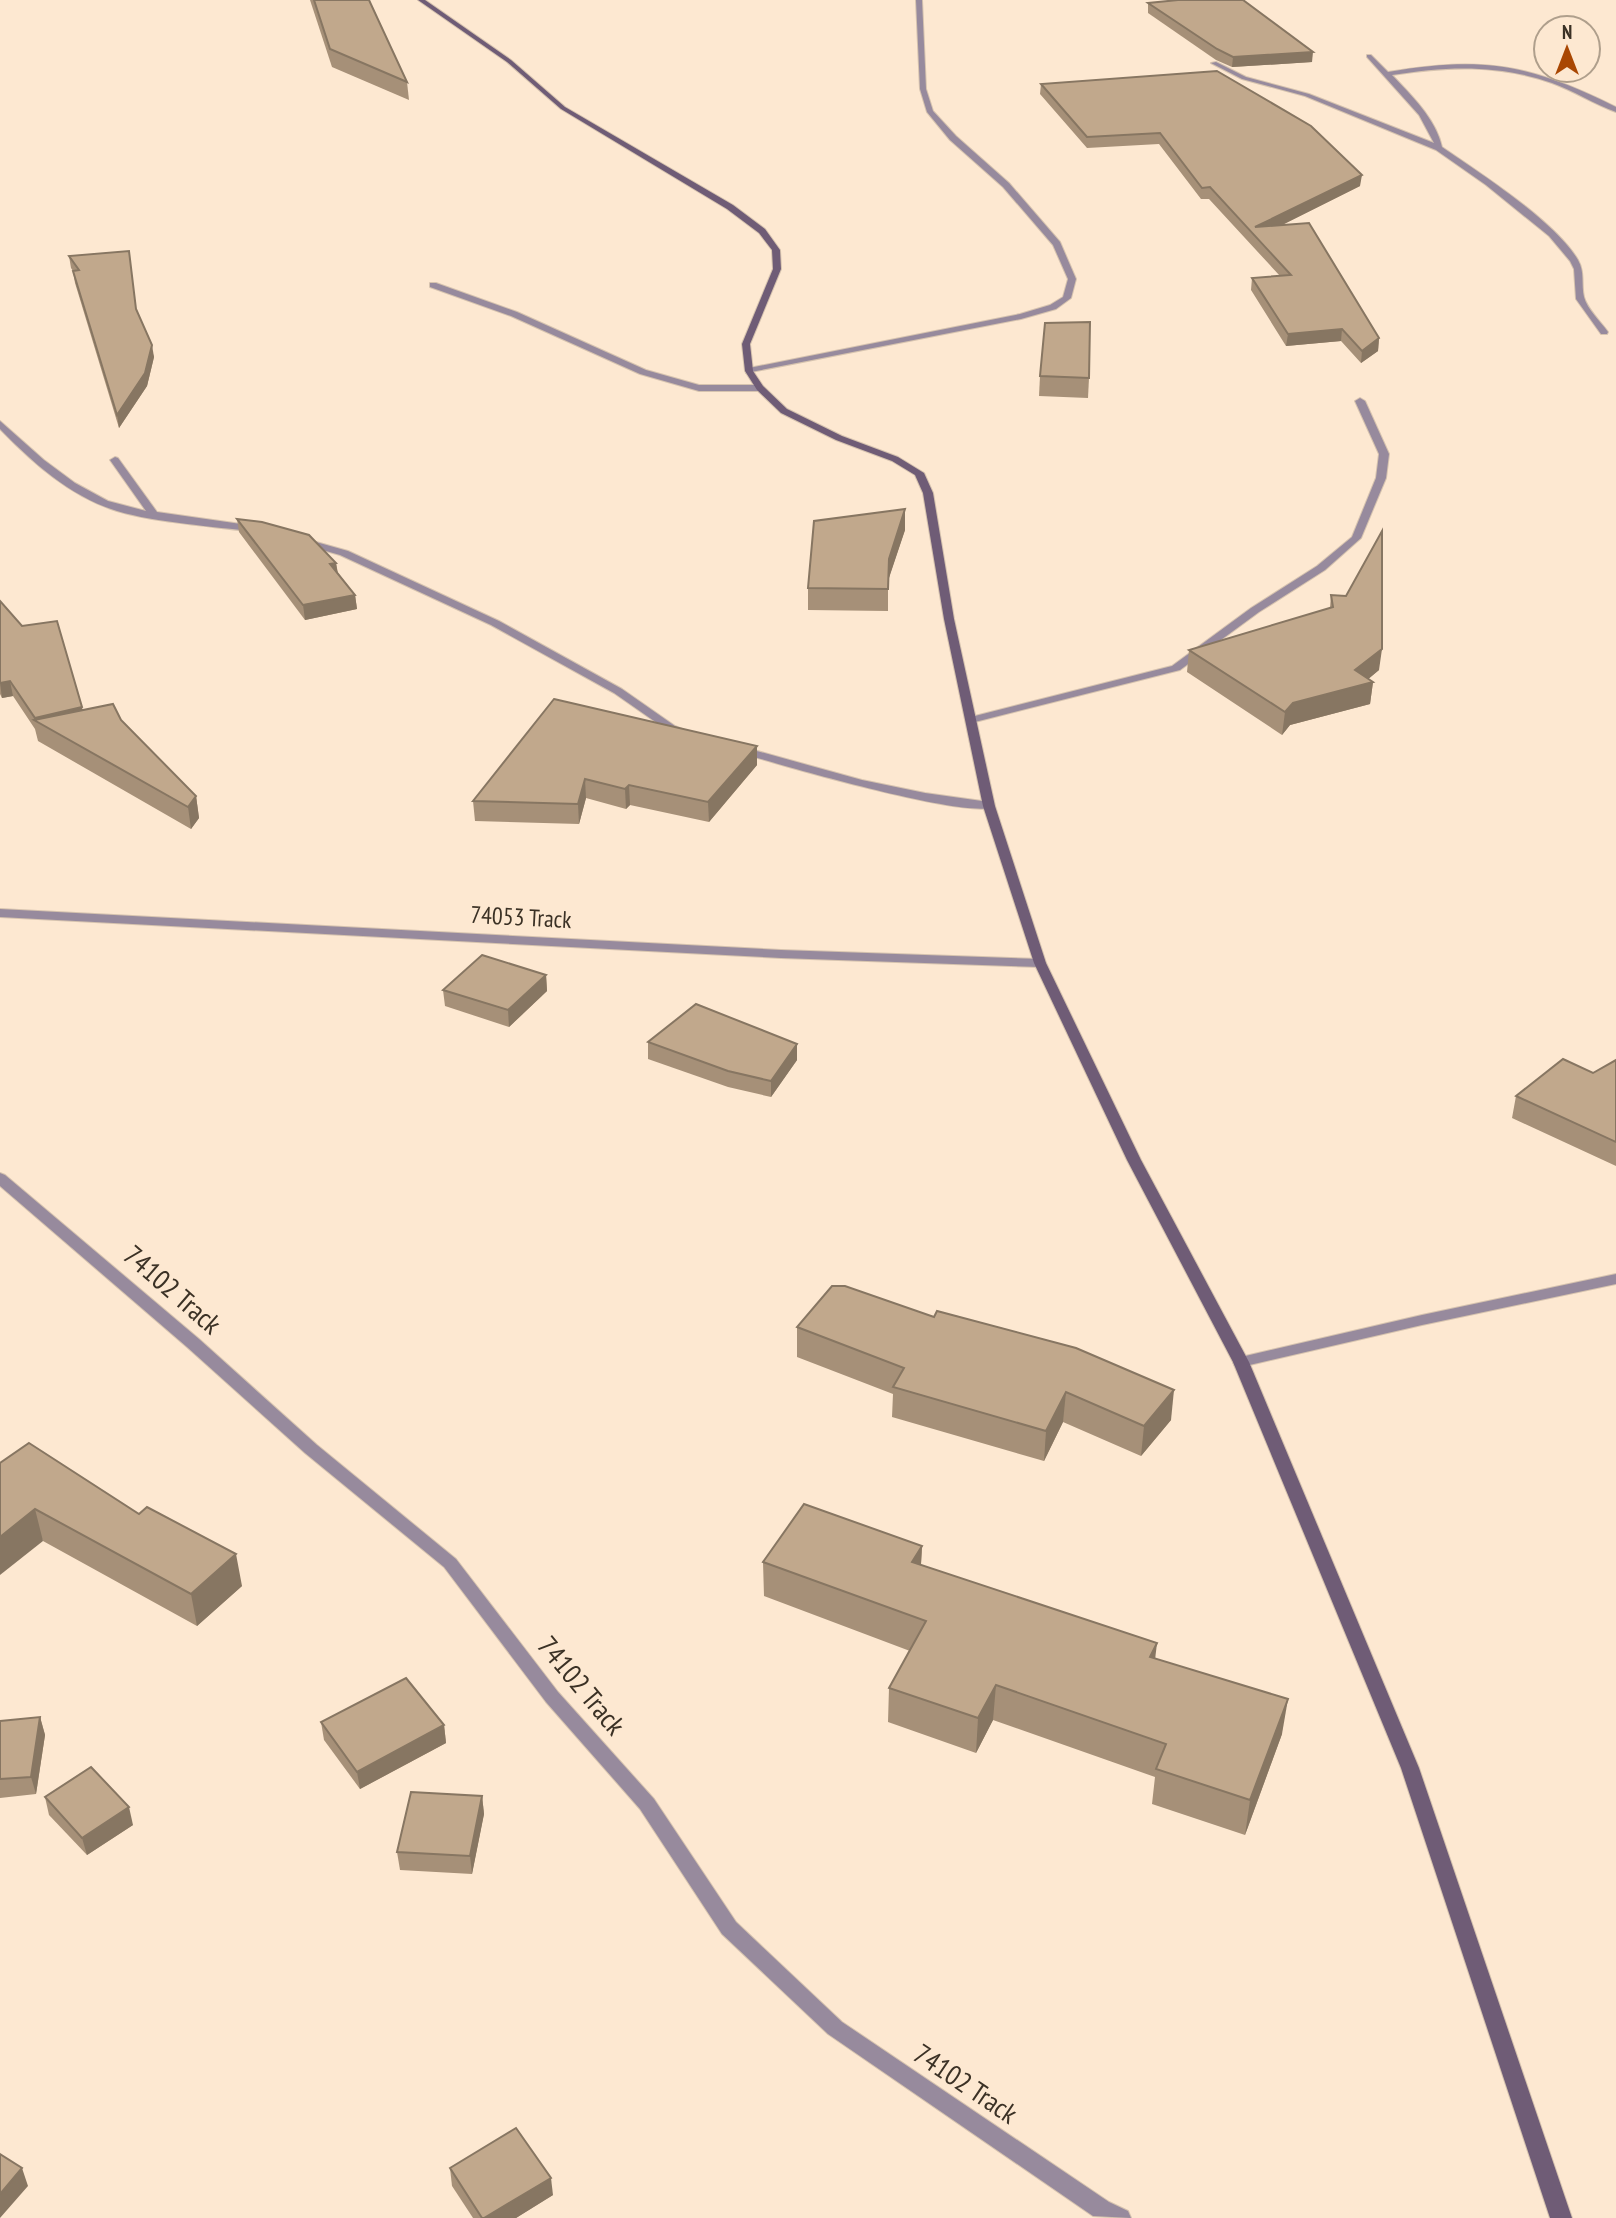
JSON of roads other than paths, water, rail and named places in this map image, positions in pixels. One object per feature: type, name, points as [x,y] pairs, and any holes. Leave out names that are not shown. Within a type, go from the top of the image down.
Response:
[{"type":"street","points":[[421,0],[509,61],[563,108],[730,207],[762,230],[776,250],[777,269],[747,344],[749,371],[760,388],[785,411],[839,438],[895,459],[919,472],[928,493],[949,619],[989,806],[1040,963],[1134,1160],[1241,1362],[1410,1768],[1561,2218]]},
{"type":"street","points":[[749,371],[1021,316],[1053,307],[1067,298],[1072,279],[1057,244],[1006,185],[953,138],[930,112],[923,89],[919,0]]},
{"type":"street","points":[[1370,57],[1423,117],[1439,141],[1439,148]]},
{"type":"street","points":[[1214,63],[1244,78],[1318,99],[1439,148],[1524,209],[1552,234],[1574,260],[1578,269],[1580,299],[1604,332]]},
{"type":"street","points":[[1386,74],[1464,64],[1534,72],[1568,85],[1616,110]]},
{"type":"street","points":[[433,285],[514,314],[643,372],[699,388],[760,388]]},
{"type":"street","points":[[971,720],[1176,668],[1255,610],[1321,568],[1356,538],[1381,478],[1384,454],[1360,401]]},
{"type":"street","points":[[0,424],[22,447],[75,486],[120,509],[265,530]]},
{"type":"street","points":[[115,460],[154,515]]},
{"type":"street","points":[[291,538],[344,553],[495,622],[618,691],[671,728],[695,736]]},
{"type":"street","points":[[732,747],[854,784],[934,800],[989,806]]},
{"type":"street","name":"74053 Track","points":[[0,913],[781,954],[1040,963]]},
{"type":"street","name":"74102 Track","points":[[0,1178],[193,1343],[311,1449],[450,1563],[552,1697],[647,1804],[729,1928],[835,2028],[1101,2209],[1120,2218]]},
{"type":"street","points":[[1241,1362],[1616,1279]]}]
